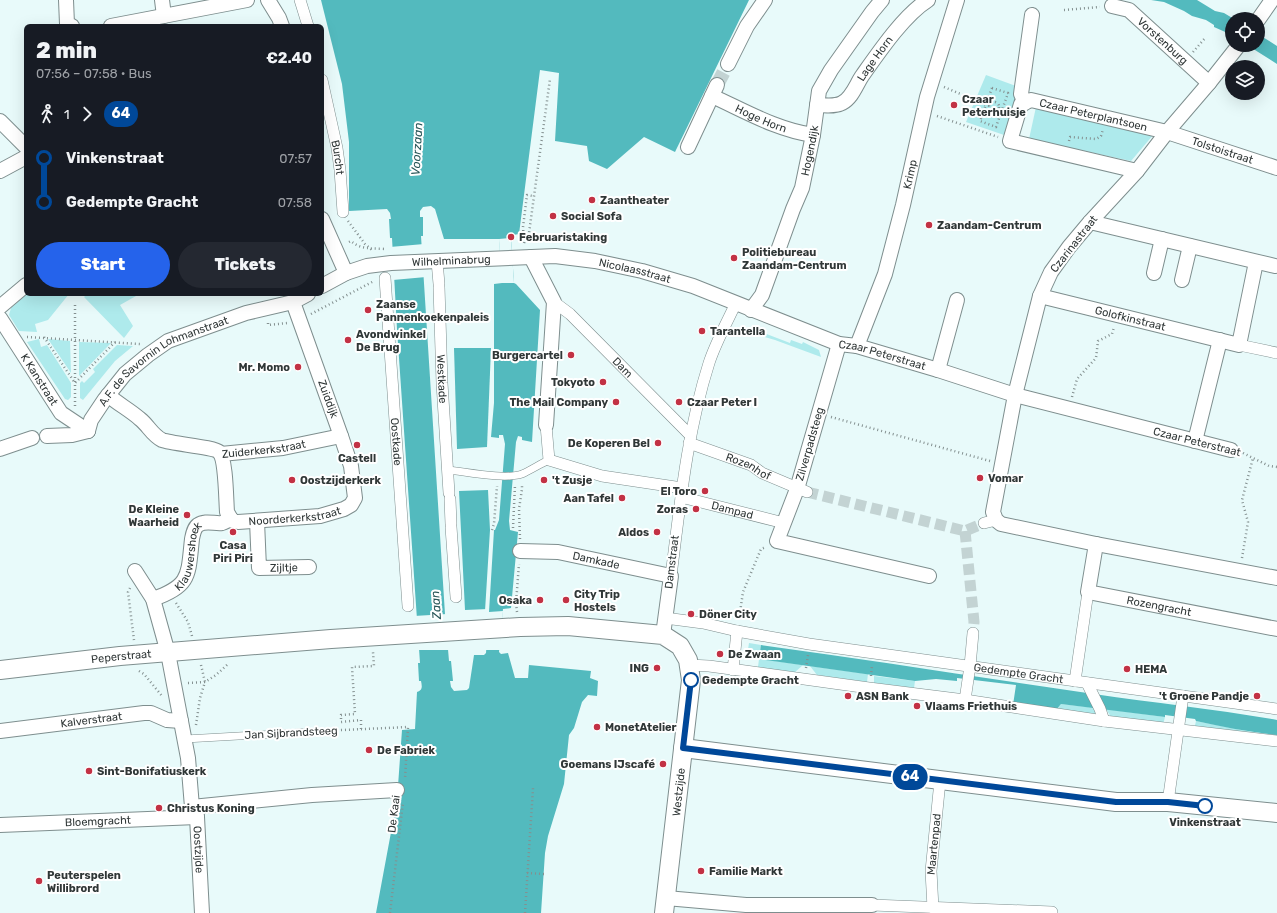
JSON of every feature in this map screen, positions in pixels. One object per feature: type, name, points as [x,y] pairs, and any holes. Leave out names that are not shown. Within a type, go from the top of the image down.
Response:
[{"type":"street","points":[[66,0],[70,24]]},
{"type":"street","points":[[162,0],[164,16]]},
{"type":"street","points":[[122,24],[248,0]]},
{"type":"street","points":[[268,0],[280,18],[282,24]]},
{"type":"street","points":[[300,0],[307,24]]},
{"type":"street","points":[[728,64],[747,26],[765,0]]},
{"type":"street","name":"Hogendijk","points":[[751,310],[762,295],[802,188],[813,135],[820,90],[832,70],[882,0]]},
{"type":"street","name":"Lage Horn","points":[[817,105],[835,106],[842,103],[850,96],[860,78],[883,47],[916,8],[928,0]]},
{"type":"street","name":"Krimp","points":[[857,346],[885,274],[903,205],[923,111],[957,0]]},
{"type":"street","points":[[1263,12],[1272,0]]},
{"type":"street","name":"Vorstenburg","points":[[1112,6],[1129,10],[1209,83]]},
{"type":"street","points":[[1025,103],[1021,94],[1032,15]]},
{"type":"street","name":"Czarinastraat","points":[[1096,544],[1001,524],[991,518],[1015,395],[1040,296],[1051,272],[1069,247],[1137,171],[1234,52]]},
{"type":"street","name":"Burcht","points":[[324,89],[337,148],[343,212]]},
{"type":"street","name":"Hoge Horn","points":[[688,147],[714,91],[776,126],[813,135]]},
{"type":"street","name":"Czaar Peterplantsoen","points":[[1010,141],[1021,104],[1030,100],[1168,132]]},
{"type":"street","points":[[0,121],[24,145]]},
{"type":"street","name":"Tolstoistraat","points":[[1168,132],[1277,168]]},
{"type":"street","points":[[1010,141],[1137,171]]},
{"type":"street","points":[[0,171],[24,158]]},
{"type":"street","points":[[1090,222],[1276,266]]},
{"type":"street","points":[[324,223],[346,272]]},
{"type":"street","points":[[1154,273],[1162,239]]},
{"type":"street","points":[[1182,280],[1190,246]]},
{"type":"street","name":"Wilhelminabrug","points":[[324,285],[346,272],[367,266],[391,256],[431,261],[517,258]]},
{"type":"street","name":"Nicolaasstraat","points":[[517,258],[555,256],[595,261],[642,271],[693,286],[736,302],[751,310]]},
{"type":"street","name":"Dam","points":[[517,258],[554,302],[570,314],[690,439]]},
{"type":"street","name":"Westkade","points":[[431,261],[439,286],[442,383],[456,597]]},
{"type":"street","points":[[1239,344],[1256,262]]},
{"type":"street","name":"Oostkade","points":[[385,278],[408,606]]},
{"type":"street","points":[[0,307],[24,287]]},
{"type":"street","name":"A.F. de Savornin Lohmanstraat","points":[[88,431],[91,420],[108,395],[126,374],[148,355],[168,341],[257,310],[293,302],[304,296]]},
{"type":"street","name":"Golofkinstraat","points":[[1040,296],[1277,353]]},
{"type":"street","points":[[938,370],[957,300]]},
{"type":"street","name":"Zuiddijk","points":[[293,302],[351,466],[354,498]]},
{"type":"street","points":[[554,302],[546,425],[549,460],[602,476],[681,493],[690,439],[709,362],[736,302]]},
{"type":"street","name":"Czaar Peterstraat","points":[[751,310],[839,344],[857,346],[1015,395],[1232,450]]},
{"type":"street","name":"K Kanstraat","points":[[0,318],[61,413],[88,431]]},
{"type":"street","points":[[1195,441],[1220,340]]},
{"type":"street","name":"Zilverpadsteeg","points":[[777,541],[784,523],[802,490],[819,414],[839,344]]},
{"type":"street","name":"Zuiderkerkstraat","points":[[108,395],[141,419],[152,432],[162,439],[201,448],[215,449],[221,454],[283,448],[341,436]]},
{"type":"street","points":[[47,436],[72,435],[88,431]]},
{"type":"street","points":[[0,449],[32,438]]},
{"type":"street","name":"Rozenhof","points":[[690,439],[751,465],[762,473],[802,490]]},
{"type":"street","points":[[221,454],[223,460],[227,512],[231,519]]},
{"type":"street","name":"Dampad","points":[[681,493],[784,523]]},
{"type":"street","name":"Damstraat","points":[[664,626],[681,493]]},
{"type":"street","name":"Noorderkerkstraat","points":[[231,519],[238,522],[320,516],[344,509],[351,505],[354,498]]},
{"type":"street","name":"Klauwershoek","points":[[153,600],[167,594],[181,584],[188,573],[192,535],[198,526],[205,523],[224,523],[231,519]]},
{"type":"street","name":"Zijltje","points":[[257,521],[259,568],[308,567]]},
{"type":"street","points":[[777,541],[929,576]]},
{"type":"street","points":[[1075,681],[1096,544],[1277,578]]},
{"type":"street","name":"Damkade","points":[[520,557],[558,552],[671,576]]},
{"type":"street","points":[[135,571],[153,600],[168,653]]},
{"type":"street","name":"Rozengracht","points":[[1088,592],[1277,629]]},
{"type":"street","name":"Gedempte Gracht","points":[[415,634],[502,628],[664,626],[703,623],[737,635],[852,650],[969,675],[1087,682],[1182,707],[1277,709]]},
{"type":"street","name":"Westzijde","points":[[664,626],[680,646],[688,660],[691,680],[665,905]]},
{"type":"street","points":[[965,700],[973,633]]},
{"type":"street","name":"Peperstraat","points":[[0,670],[136,655],[371,636],[415,634]]},
{"type":"street","points":[[733,670],[737,635]]},
{"type":"street","name":"Oostzijde","points":[[168,653],[188,758],[202,913]]},
{"type":"street","points":[[689,665],[965,700],[1104,721],[1277,741]]},
{"type":"street","points":[[1087,682],[1104,721]]},
{"type":"street","points":[[1168,802],[1182,707]]},
{"type":"street","name":"Kalverstraat","points":[[0,731],[144,713],[151,713],[167,720],[181,720]]},
{"type":"street","points":[[683,748],[1116,802],[1168,802],[1277,813]]},
{"type":"street","name":"Maartenpad","points":[[934,908],[931,871],[940,781]]},
{"type":"street","points":[[194,812],[312,796],[402,791]]},
{"type":"street","name":"Bloemgracht","points":[[0,825],[194,812]]},
{"type":"street","points":[[665,905],[872,905],[1051,912]]},
{"type":"lane","points":[[448,470],[500,476],[517,475],[549,460]]},
{"type":"lane","name":"Jan Sijbrandsteeg","points":[[185,739],[313,732]]},
{"type":"path","points":[[1064,10],[1112,6]]},
{"type":"path","points":[[1193,52],[1206,37]]},
{"type":"path","points":[[517,258],[529,233],[550,80]]},
{"type":"path","points":[[927,97],[934,100],[940,86],[988,105]]},
{"type":"path","points":[[992,88],[1008,93],[996,127],[980,121],[988,105],[992,88]]},
{"type":"path","points":[[923,111],[1010,141]]},
{"type":"path","points":[[1063,154],[1070,137],[1096,139],[1101,136],[1106,118]]},
{"type":"path","points":[[524,243],[523,226],[527,195],[533,196]]},
{"type":"path","points":[[350,224],[365,244],[370,248],[391,256]]},
{"type":"path","points":[[348,242],[351,240],[357,246],[370,248]]},
{"type":"path","points":[[268,323],[268,325],[287,323],[300,319],[374,281],[385,278]]},
{"type":"path","points":[[75,303],[75,399]]},
{"type":"path","points":[[1069,409],[1077,379],[1096,358],[1098,341],[1112,334],[1118,315]]},
{"type":"path","points":[[38,337],[140,344]]},
{"type":"path","points":[[44,337],[75,383]]},
{"type":"path","points":[[75,383],[115,342]]},
{"type":"path","points":[[819,414],[1002,464]]},
{"type":"path","name":"Czaar Peterstraat","points":[[1232,450],[1244,453],[1269,466],[1277,467]]},
{"type":"path","points":[[1240,571],[1248,522],[1242,500],[1253,458]]},
{"type":"path","points":[[492,530],[497,488]]},
{"type":"path","points":[[513,528],[515,489]]},
{"type":"path","points":[[519,509],[522,490]]},
{"type":"path","points":[[737,635],[743,592],[761,549],[777,541]]},
{"type":"path","points":[[516,602],[520,557]]},
{"type":"path","points":[[135,571],[128,592],[136,655]]},
{"type":"path","points":[[167,594],[176,603],[185,616],[196,650]]},
{"type":"path","points":[[361,729],[360,720],[341,722],[340,715],[355,714],[352,667],[374,666],[371,636]]},
{"type":"path","points":[[185,739],[194,730],[197,724],[200,698],[205,682],[220,671],[242,647]]},
{"type":"path","points":[[806,666],[808,651]]},
{"type":"path","points":[[871,675],[873,660]]},
{"type":"path","name":"Jan Sijbrandsteeg","points":[[313,732],[397,727]]},
{"type":"path","name":"De Kaai","points":[[390,913],[408,727],[397,727]]},
{"type":"path","points":[[525,913],[533,788]]},
{"type":"path","points":[[527,873],[545,874]]},
{"type":"shaded area","points":[[986,75],[1019,87],[1007,136],[966,122]]},
{"type":"shaded area","points":[[1036,107],[1154,134],[1131,161],[1029,139]]},
{"type":"shaded area","points":[[25,296],[67,296],[48,320],[35,324],[37,332],[19,331],[9,315],[11,308]]},
{"type":"shaded area","points":[[136,296],[120,305],[133,326],[124,338],[84,297]]},
{"type":"shaded area","points":[[756,330],[790,343],[791,340],[802,344],[803,342],[819,350],[821,357],[754,334]]},
{"type":"shaded area","points":[[39,339],[41,347],[47,345],[71,383],[71,397],[68,400],[65,399],[27,342]]},
{"type":"shaded area","points":[[48,339],[70,341],[71,373]]},
{"type":"shaded area","points":[[79,342],[111,343],[79,376]]},
{"type":"shaded area","points":[[117,345],[133,346],[115,361],[83,400],[80,398],[80,383],[82,381],[84,383],[95,372],[93,369]]},
{"type":"shaded area","points":[[749,643],[761,645],[760,659],[803,665],[794,673],[758,667],[759,659],[747,656]]},
{"type":"shaded area","points":[[810,666],[868,674],[867,682],[817,675]]},
{"type":"shaded area","points":[[874,676],[915,681],[914,688],[874,683]]},
{"type":"shaded area","points":[[1061,704],[1096,708],[1100,716],[1056,710]]},
{"type":"shaded area","points":[[1106,709],[1165,717],[1163,725],[1111,717]]},
{"type":"shaded area","points":[[1196,721],[1257,733],[1277,735],[1277,739],[1194,730]]},
{"type":"water","points":[[321,0],[749,0],[675,152],[644,137],[607,169],[589,161],[587,146],[555,141],[559,73],[540,70],[519,234],[513,235],[511,238],[514,283],[540,310],[532,442],[522,440],[522,437],[518,436],[516,442],[509,521],[510,530],[518,532],[511,608],[503,609],[499,652],[501,654],[508,653],[515,678],[528,678],[529,665],[591,671],[590,678],[598,681],[597,696],[588,695],[582,702],[574,728],[569,735],[564,784],[548,836],[545,853],[541,913],[376,913],[397,800],[402,730],[415,729],[417,692],[422,686],[421,681],[419,681],[418,663],[420,663],[392,238],[390,238],[389,219],[391,219],[390,213],[387,209],[349,211],[349,142],[342,84]],"holes":[[[431,206],[435,209],[444,239],[499,239],[502,283],[494,284],[494,403],[491,437],[499,438],[499,435],[503,435],[505,444],[499,520],[495,530],[490,530],[488,490],[459,491],[465,610],[489,610],[486,653],[484,655],[474,655],[469,688],[467,690],[454,691],[451,687],[450,681],[453,681],[451,661],[449,661],[445,614],[421,236],[423,236],[423,217],[420,217],[420,211],[423,207]]]},
{"type":"water","points":[[1151,0],[1197,0],[1215,11],[1224,13],[1225,32],[1214,27],[1214,25],[1206,20],[1192,16],[1164,2]]},
{"type":"water","points":[[1265,38],[1277,46],[1277,64],[1258,52],[1265,52]]},
{"type":"water","points":[[454,348],[491,348],[487,447],[457,449]]},
{"type":"water","points":[[761,645],[1277,720],[1277,735],[1236,729],[1196,721],[1195,719],[1165,715],[1165,717],[1061,704],[1056,710],[1013,705],[1016,685],[957,678],[957,681],[936,679],[915,681],[759,659]]},
{"type":"pier","points":[[511,238],[514,283],[501,283],[499,239]]},
{"type":"pier","points":[[424,244],[426,277],[393,280],[390,247]]},
{"type":"pier","points":[[490,530],[494,530],[489,612],[503,611],[500,650],[484,650],[488,612],[485,611]]},
{"type":"pier","points":[[447,614],[450,650],[417,650],[414,616]]},
{"type":"tunnel","points":[[717,85],[728,64]]},
{"type":"tunnel","points":[[807,492],[965,531],[984,523]]},
{"type":"tunnel","points":[[965,531],[974,622],[973,633]]},
{"type":"bus line","name":"64","points":[[691,680],[683,748],[1116,802],[1168,802],[1205,806]]},
{"type":"place","name":"Czaar Peterhuisje","points":[[954,105]]},
{"type":"place","name":"Zaantheater","points":[[592,200]]},
{"type":"place","name":"Social Sofa","points":[[553,216]]},
{"type":"place","name":"Zaandam-Centrum","points":[[929,225]]},
{"type":"place","name":"Februaristaking","points":[[511,237]]},
{"type":"place","name":"Politiebureau Zaandam-Centrum","points":[[734,258]]},
{"type":"place","name":"Zaanse Pannenkoekenpaleis","points":[[368,310]]},
{"type":"place","name":"Tarantella","points":[[702,331]]},
{"type":"place","name":"Avondwinkel De Brug","points":[[348,340]]},
{"type":"place","name":"Burgercartel","points":[[571,355]]},
{"type":"place","name":"Mr. Momo","points":[[298,367]]},
{"type":"place","name":"Tokyoto","points":[[603,382]]},
{"type":"place","name":"The Mail Company","points":[[616,402]]},
{"type":"place","name":"Czaar Peter I","points":[[679,402]]},
{"type":"place","name":"De Koperen Bel","points":[[658,443]]},
{"type":"place","name":"Castell","points":[[357,445]]},
{"type":"place","name":"Vomar","points":[[980,478]]},
{"type":"place","name":"Oostzijderkerk","points":[[292,480]]},
{"type":"place","name":"'t Zusje","points":[[544,480]]},
{"type":"place","name":"El Toro","points":[[705,491]]},
{"type":"place","name":"Aan Tafel","points":[[622,498]]},
{"type":"place","name":"Zoras","points":[[696,509]]},
{"type":"place","name":"De Kleine Waarheid","points":[[187,515]]},
{"type":"place","name":"Casa Piri Piri","points":[[233,532]]},
{"type":"place","name":"Aldos","points":[[657,532]]},
{"type":"place","name":"Osaka","points":[[540,600]]},
{"type":"place","name":"City Trip Hostels","points":[[566,600]]},
{"type":"place","name":"Döner City","points":[[691,614]]},
{"type":"place","name":"De Zwaan","points":[[720,654]]},
{"type":"place","name":"ING","points":[[657,668]]},
{"type":"place","name":"HEMA","points":[[1127,669]]},
{"type":"place","name":"Gedempte Gracht","points":[[691,680]]},
{"type":"place","name":"ASN Bank","points":[[848,696]]},
{"type":"place","name":"'t Groene Pandje","points":[[1257,696]]},
{"type":"place","name":"Vlaams Friethuis","points":[[917,706]]},
{"type":"place","name":"MonetAtelier","points":[[597,727]]},
{"type":"place","name":"De Fabriek","points":[[369,750]]},
{"type":"place","name":"Goemans IJscafé","points":[[663,764]]},
{"type":"place","name":"Sint-Bonifatiuskerk","points":[[89,771]]},
{"type":"place","name":"Vinkenstraat","points":[[1205,806]]},
{"type":"place","name":"Christus Koning","points":[[159,808]]},
{"type":"place","name":"Familie Markt","points":[[701,871]]},
{"type":"place","name":"Peuterspelen Willibrord","points":[[39,881]]},
{"type":"water label","name":"Voorzaan","points":[[417,149]]},
{"type":"water label","name":"Zaan","points":[[436,605]]}]
